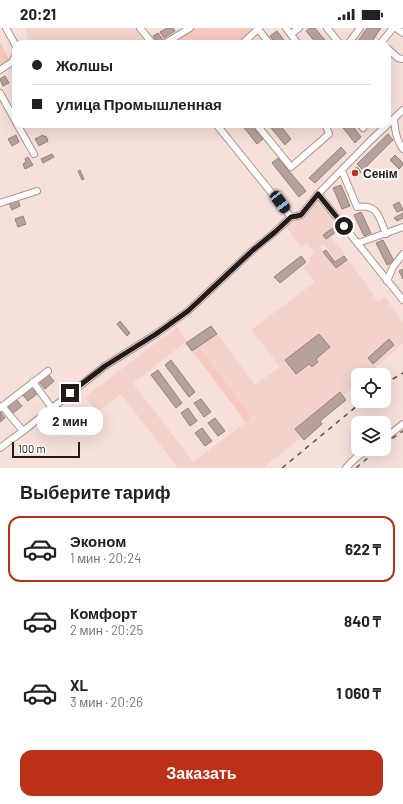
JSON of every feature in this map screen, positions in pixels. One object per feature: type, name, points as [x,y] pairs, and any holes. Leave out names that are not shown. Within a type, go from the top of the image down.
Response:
[{"type":"street","points":[[140,28],[150,40]]},
{"type":"street","points":[[170,40],[190,28]]},
{"type":"street","points":[[286,28],[295,40]]},
{"type":"street","points":[[291,34],[299,28]]},
{"type":"street","points":[[327,28],[337,40]]},
{"type":"street","points":[[351,40],[360,28]]},
{"type":"street","points":[[384,40],[393,28]]},
{"type":"street","points":[[396,28],[403,32]]},
{"type":"street","points":[[9,29],[14,40]]},
{"type":"street","points":[[247,40],[259,29],[267,40]]},
{"type":"street","points":[[391,52],[398,58],[403,59]]},
{"type":"street","points":[[0,70],[12,62]]},
{"type":"street","points":[[0,93],[12,114]]},
{"type":"street","points":[[391,121],[403,110]]},
{"type":"street","points":[[394,118],[396,135],[403,149]]},
{"type":"street","points":[[20,128],[34,154]]},
{"type":"street","points":[[219,128],[291,217]]},
{"type":"street","points":[[259,128],[291,166],[330,134],[327,128]]},
{"type":"street","points":[[0,448],[105,366],[156,334],[188,311],[253,250],[291,217],[301,215],[318,194],[384,128]]},
{"type":"street","points":[[342,171],[357,207],[373,209],[377,212],[386,234]]},
{"type":"street","points":[[0,203],[37,191]]},
{"type":"street","points":[[318,194],[403,300]]},
{"type":"street","points":[[358,243],[403,227]]},
{"type":"street","points":[[388,281],[393,267],[403,254]]},
{"type":"street","points":[[22,431],[1,407],[48,371]]},
{"type":"street","points":[[33,382],[52,408]]},
{"type":"street","points":[[391,433],[403,424]]},
{"type":"street","points":[[346,468],[358,456]]},
{"type":"shaded area","points":[[26,28],[137,28],[147,40],[28,40]]},
{"type":"shaded area","points":[[196,28],[254,28],[240,40],[176,40]]},
{"type":"shaded area","points":[[0,42],[10,61],[0,68]]},
{"type":"shaded area","points":[[318,194],[340,219],[332,224],[337,231],[331,237],[345,254],[336,261],[324,244],[320,247],[336,268],[348,259],[378,302],[385,297],[403,323],[403,343],[375,368],[351,368],[351,389],[344,395],[339,391],[295,429],[301,438],[262,468],[178,468],[121,394],[97,412],[85,397],[177,327],[187,341],[133,383],[193,462],[246,422],[192,351],[217,334],[255,385],[280,367],[251,330],[315,282],[303,267],[311,261],[309,258],[314,253],[307,243],[301,247],[285,225],[292,219],[297,219]]},
{"type":"shaded area","points":[[201,350],[249,414],[250,419],[248,421],[245,421],[195,353]]},
{"type":"building","points":[[167,28],[173,28],[175,31],[164,38],[160,32]]},
{"type":"building","points":[[310,28],[315,28],[325,40],[314,40],[306,31]]},
{"type":"building","points":[[367,28],[381,28],[373,40],[359,40]]},
{"type":"building","points":[[277,31],[284,40],[273,40],[270,36]]},
{"type":"building","points":[[158,33],[163,40],[156,40],[153,36]]},
{"type":"building","points":[[5,76],[9,83],[3,86],[0,79]]},
{"type":"building","points":[[244,128],[253,128],[263,139],[257,144]]},
{"type":"building","points":[[271,128],[282,128],[291,139],[285,145]]},
{"type":"building","points":[[343,128],[354,128],[361,137],[355,143]]},
{"type":"building","points":[[388,134],[393,140],[363,170],[357,164]]},
{"type":"building","points":[[16,135],[19,142],[12,146],[8,139]]},
{"type":"building","points":[[43,135],[44,137],[46,136],[48,141],[39,146],[35,139]]},
{"type":"building","points":[[341,147],[346,153],[315,183],[309,178]]},
{"type":"building","points":[[52,154],[54,157],[43,163],[41,159]]},
{"type":"building","points":[[395,155],[403,163],[399,169],[390,160]]},
{"type":"building","points":[[28,157],[33,165],[25,169],[23,164],[26,162],[25,159]]},
{"type":"building","points":[[278,158],[306,191],[299,197],[272,163]]},
{"type":"building","points":[[357,167],[361,172],[355,178],[350,173]]},
{"type":"building","points":[[80,170],[84,179],[82,180],[78,171]]},
{"type":"building","points":[[341,185],[350,206],[342,209],[333,188]]},
{"type":"building","points":[[18,200],[20,206],[12,210],[9,203]]},
{"type":"building","points":[[399,202],[403,210],[397,212],[393,205]]},
{"type":"building","points":[[361,212],[371,233],[364,236],[354,215]]},
{"type":"building","points":[[403,213],[403,218],[397,221],[394,218]]},
{"type":"building","points":[[23,216],[26,224],[18,227],[15,219]]},
{"type":"building","points":[[333,228],[336,232],[326,239],[323,235]]},
{"type":"building","points":[[383,240],[394,261],[387,265],[376,243]]},
{"type":"building","points":[[326,250],[335,262],[344,256],[347,260],[336,268],[323,252]]},
{"type":"building","points":[[301,256],[306,262],[280,283],[274,277]]},
{"type":"building","points":[[403,269],[403,279],[399,271]]},
{"type":"building","points":[[120,321],[130,333],[127,336],[117,324]]},
{"type":"building","points":[[211,326],[217,334],[192,351],[186,343]]},
{"type":"building","points":[[319,334],[330,347],[316,359],[318,362],[312,367],[309,364],[296,374],[285,360]]},
{"type":"building","points":[[389,339],[394,345],[373,364],[368,358]]},
{"type":"building","points":[[171,360],[195,392],[189,397],[165,365]]},
{"type":"building","points":[[158,370],[182,403],[176,408],[151,375]]},
{"type":"building","points":[[48,374],[54,381],[45,389],[39,382]]},
{"type":"building","points":[[32,386],[38,393],[28,401],[22,394]]},
{"type":"building","points":[[340,392],[346,400],[320,421],[322,424],[304,440],[295,429]]},
{"type":"building","points":[[16,399],[22,406],[12,414],[6,406]]},
{"type":"building","points":[[201,399],[211,412],[204,417],[194,403]]},
{"type":"building","points":[[188,408],[197,421],[190,426],[181,413]]},
{"type":"building","points":[[0,411],[5,418],[0,422]]},
{"type":"building","points":[[215,418],[225,431],[218,436],[208,423]]},
{"type":"building","points":[[202,428],[212,441],[205,446],[195,433]]},
{"type":"railway","points":[[391,380],[403,373]]},
{"type":"railway","points":[[282,468],[355,408]]},
{"type":"railway","points":[[391,439],[403,431]]},
{"type":"railway","points":[[356,468],[370,456]]},
{"type":"place","name":"Сенiм","points":[[355,173]]},
{"type":"route","points":[[70,393],[105,366],[135,348],[188,311],[253,250],[291,217],[301,215],[318,194],[344,226]]}]
